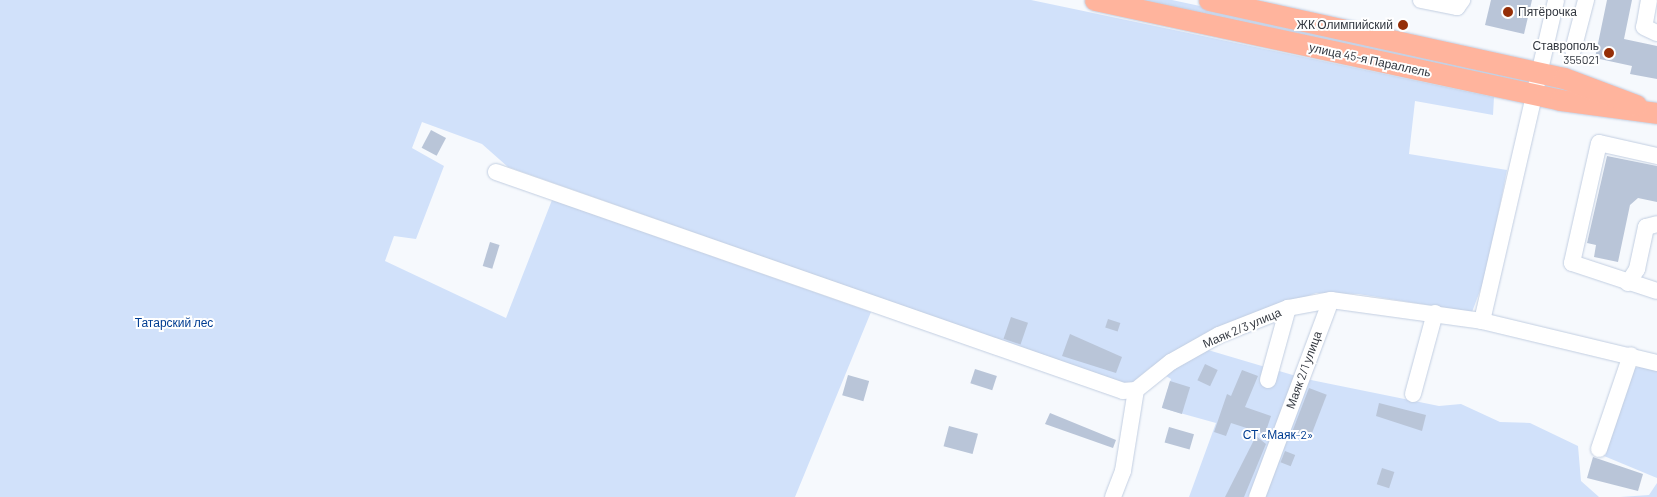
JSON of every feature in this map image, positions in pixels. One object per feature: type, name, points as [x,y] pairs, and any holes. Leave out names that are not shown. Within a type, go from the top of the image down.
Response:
[{"type":"main road","name":"улица 45-я Параллель","points":[[1095,0],[1535,95],[1652,112]]},
{"type":"main road","name":"улица 45-я Параллель","points":[[1209,0],[1539,72],[1603,89],[1652,112]]},
{"type":"street","points":[[1422,0],[1457,7],[1462,0]]},
{"type":"street","points":[[1482,321],[1556,0]]},
{"type":"street","points":[[1573,50],[1586,0]]},
{"type":"street","points":[[1649,0],[1644,27],[1657,33]]},
{"type":"street","points":[[1657,156],[1599,143],[1572,264],[1657,291]]},
{"type":"street","points":[[496,172],[1123,391],[1136,390],[1123,471],[1113,497]]},
{"type":"street","points":[[1628,282],[1637,269],[1646,227],[1657,224]]},
{"type":"street","name":"Маяк 2/3 улица","points":[[1136,390],[1171,362],[1219,335],[1288,308],[1330,300],[1482,321],[1657,362]]},
{"type":"street","name":"Маяк 2/1 улица","points":[[1257,497],[1330,300]]},
{"type":"street","points":[[1268,380],[1288,308]]},
{"type":"street","points":[[1412,394],[1435,313]]},
{"type":"street","points":[[1599,449],[1631,355]]},
{"type":"green space","points":[[0,0],[1031,0],[1494,97],[1493,115],[1415,101],[1409,154],[1507,170],[1486,275],[1472,312],[1358,294],[1316,293],[1202,335],[1208,350],[1306,379],[1439,406],[1461,404],[1500,422],[1530,423],[1578,446],[1581,481],[1599,497],[1189,497],[1216,423],[1162,408],[1171,379],[1151,367],[1133,382],[1121,383],[508,167],[482,144],[422,122],[412,148],[444,166],[416,239],[394,236],[385,261],[506,318],[552,200],[871,312],[795,497],[0,497]]},
{"type":"green space","points":[[1122,0],[1172,0],[1530,77],[1529,86]]},
{"type":"green space","points":[[1646,366],[1657,369],[1657,478],[1604,456],[1633,368]]},
{"type":"green space","points":[[1657,483],[1657,497],[1620,497],[1649,495]]},
{"type":"building","name":"Пятёрочка","points":[[1491,0],[1532,0],[1524,34],[1485,25]]},
{"type":"building","points":[[1607,0],[1632,0],[1624,39],[1657,46],[1657,79],[1630,74],[1632,66],[1595,58]]},
{"type":"building","points":[[431,130],[446,138],[437,156],[422,148]]},
{"type":"building","points":[[1607,156],[1657,166],[1657,202],[1638,198],[1630,205],[1618,262],[1594,257],[1596,245],[1587,243]]},
{"type":"building","points":[[490,242],[500,245],[492,269],[483,266]]},
{"type":"building","points":[[1011,317],[1028,323],[1021,345],[1004,339]]},
{"type":"building","points":[[1108,319],[1120,323],[1118,332],[1105,328]]},
{"type":"building","points":[[1070,334],[1122,357],[1116,373],[1062,356]]},
{"type":"building","points":[[1205,364],[1218,370],[1210,386],[1197,380]]},
{"type":"building","points":[[975,369],[997,376],[992,390],[970,383]]},
{"type":"building","points":[[1242,370],[1258,376],[1245,407],[1271,416],[1265,434],[1231,423],[1226,436],[1214,432],[1227,394],[1231,396]]},
{"type":"building","points":[[848,375],[869,381],[863,401],[842,395]]},
{"type":"building","points":[[1170,381],[1190,387],[1182,414],[1162,408]]},
{"type":"building","points":[[1309,388],[1327,395],[1310,440],[1292,433]]},
{"type":"building","points":[[1379,403],[1426,415],[1422,431],[1376,416]]},
{"type":"building","points":[[1050,413],[1116,440],[1113,448],[1045,424]]},
{"type":"building","points":[[949,426],[978,434],[973,454],[944,446]]},
{"type":"building","points":[[1169,427],[1194,434],[1190,450],[1165,442]]},
{"type":"building","points":[[1256,436],[1266,444],[1244,497],[1225,497]]},
{"type":"building","points":[[1285,451],[1295,455],[1291,466],[1281,462]]},
{"type":"building","points":[[1593,457],[1643,474],[1638,491],[1587,478]]},
{"type":"building","points":[[1382,468],[1394,472],[1389,488],[1377,484]]},
{"type":"place","name":"Пятёрочка","points":[[1508,12]]},
{"type":"place","name":"ЖК Олимпийский","points":[[1403,25]]},
{"type":"place","name":"Ставрополь 355021","points":[[1609,53]]},
{"type":"park label","name":"Татарский лес","points":[[174,323]]},
{"type":"park label","name":"СТ «Маяк-2»","points":[[1278,435]]}]
